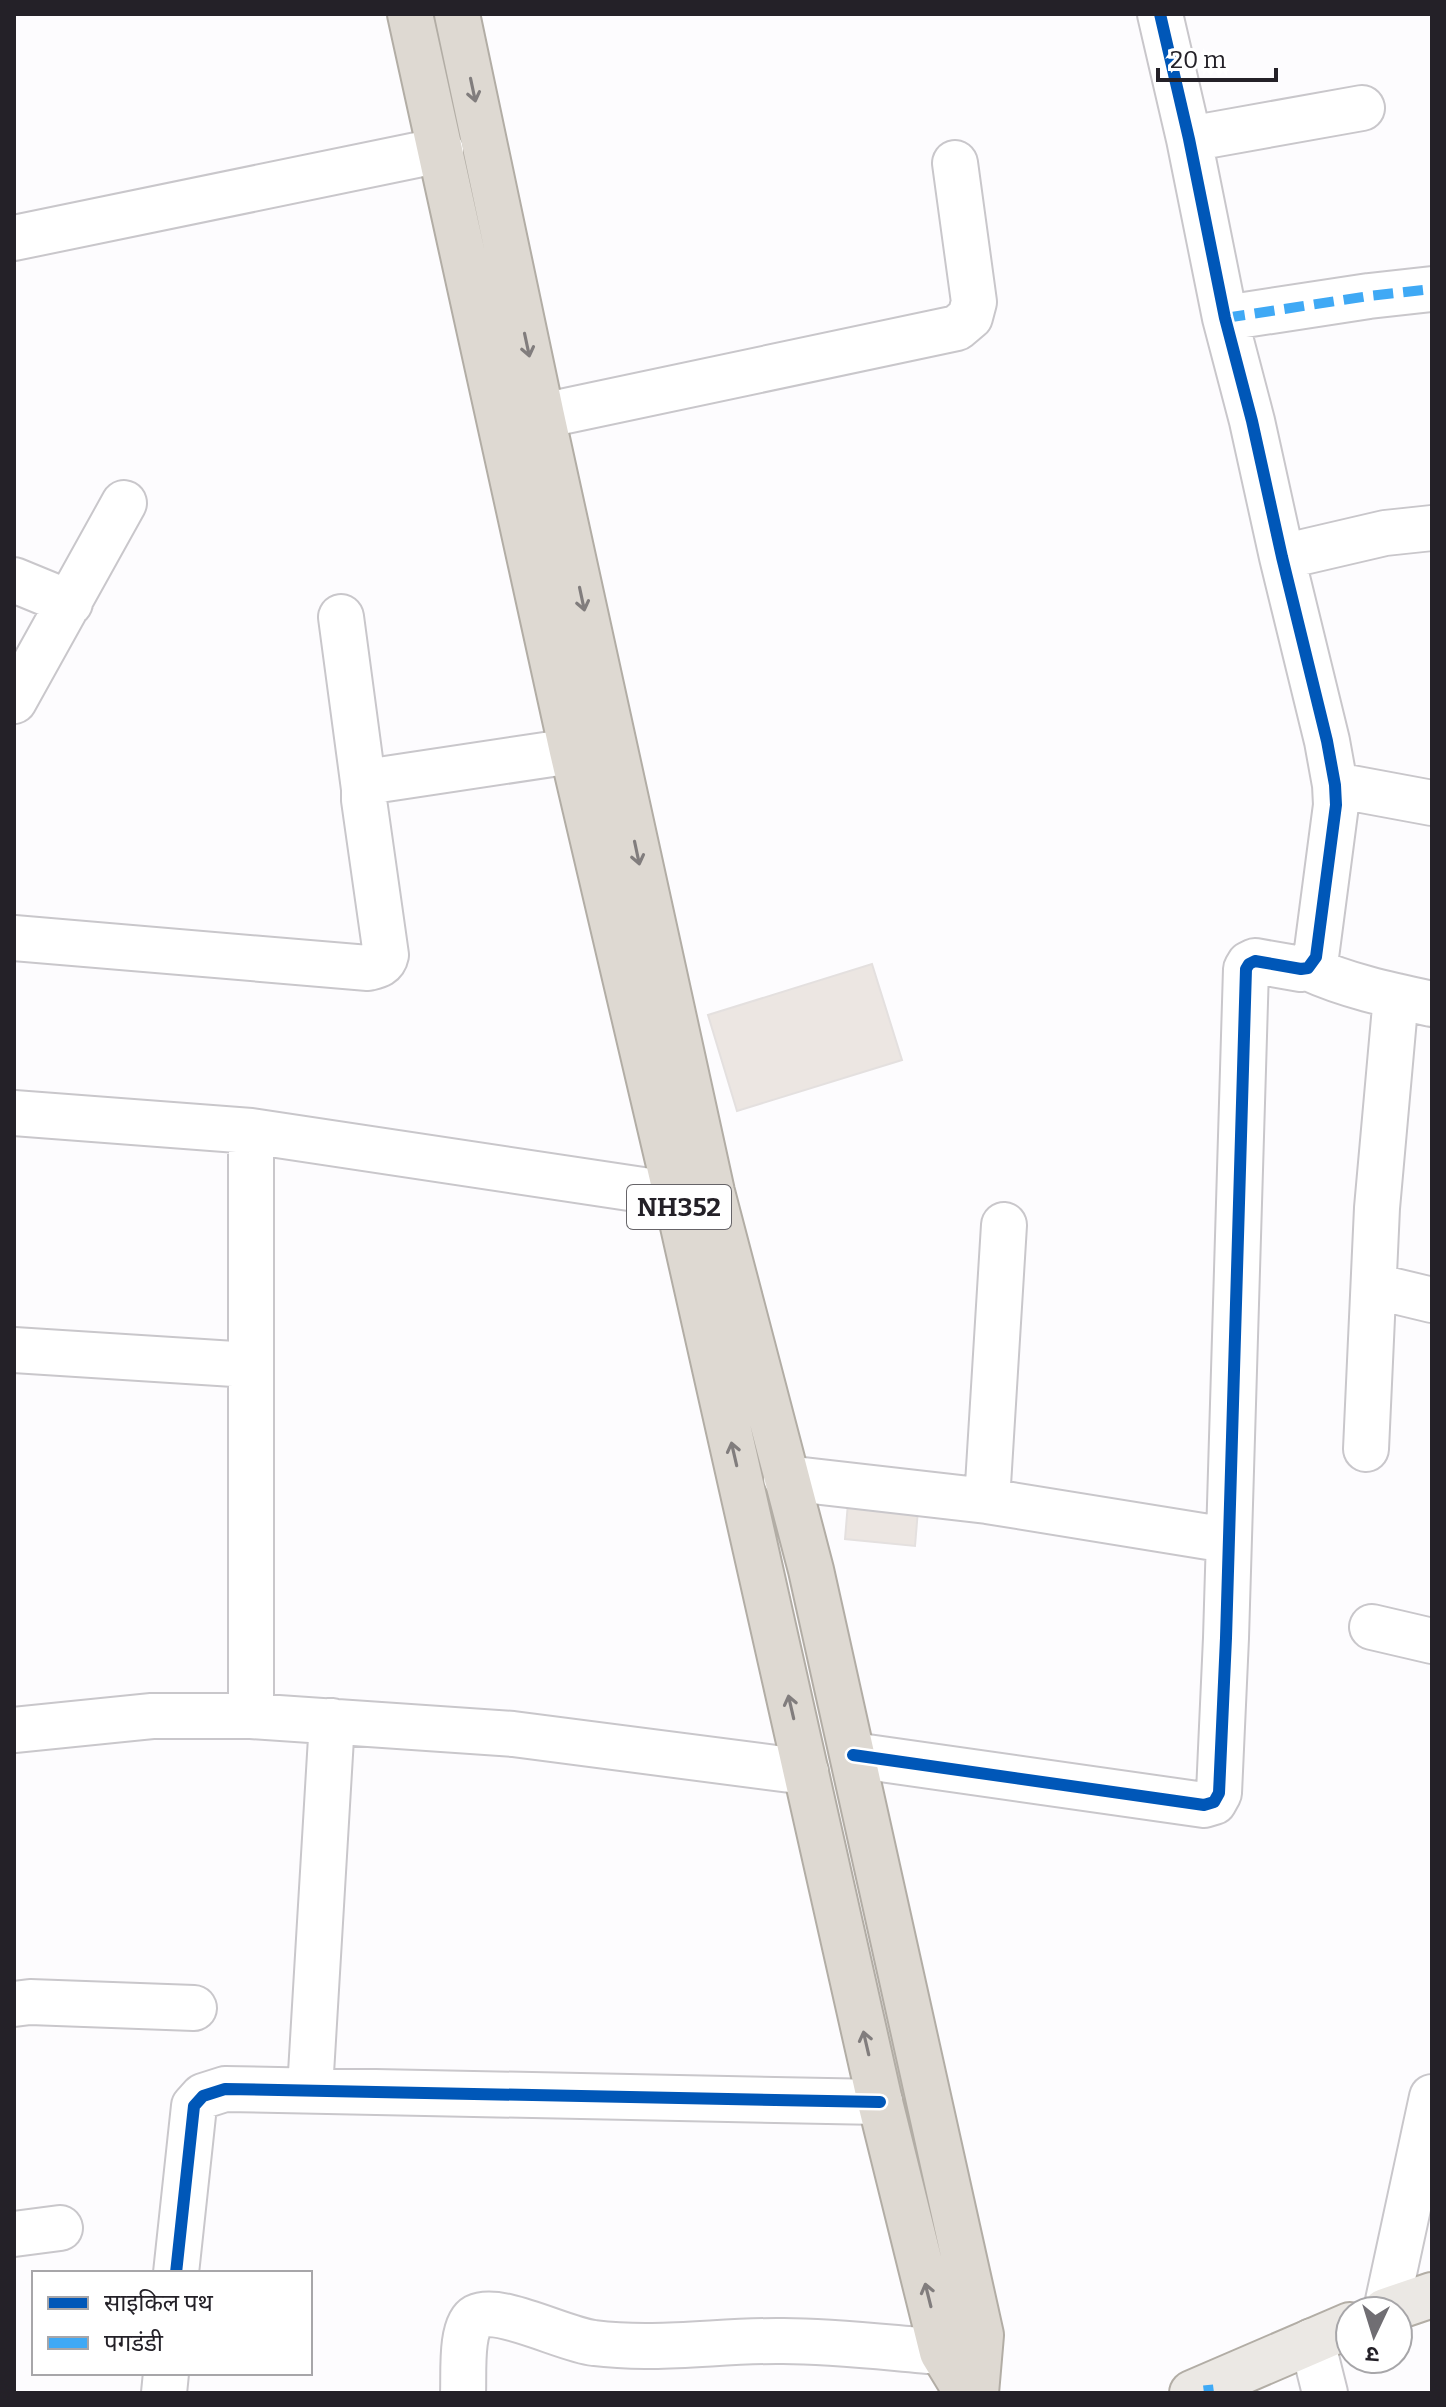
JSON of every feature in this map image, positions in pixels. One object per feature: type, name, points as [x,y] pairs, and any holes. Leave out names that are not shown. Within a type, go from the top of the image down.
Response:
[{"type":"highway","name":"NH352","points":[[410,14],[572,751],[694,1193],[786,1478],[811,1570],[981,2335],[976,2393]]},
{"type":"highway","name":"NH352","points":[[457,14],[542,416],[806,1772],[880,2102],[942,2352],[967,2393]]},
{"type":"main road","points":[[1203,2390],[1331,2333]]},
{"type":"street","points":[[1160,14],[1225,318],[1252,421],[1335,785],[1334,830],[1316,957],[1308,968]]},
{"type":"street","points":[[1189,139],[1362,108]]},
{"type":"street","points":[[14,238],[441,150]]},
{"type":"street","points":[[542,416],[957,328],[970,317],[974,296],[955,163]]},
{"type":"street","points":[[1225,318],[1432,289]]},
{"type":"street","points":[[14,701],[124,503]]},
{"type":"street","points":[[1282,557],[1385,533],[1432,528]]},
{"type":"street","points":[[14,580],[70,603]]},
{"type":"street","points":[[14,938],[368,968],[377,966],[385,959],[341,617]]},
{"type":"street","points":[[364,789],[379,780],[572,751]]},
{"type":"street","points":[[1335,785],[1432,803]]},
{"type":"street","points":[[853,1755],[1189,1803],[1211,1803],[1219,1793],[1246,969],[1251,962],[1308,968],[1414,1000],[1377,1208],[1366,1449]]},
{"type":"street","points":[[14,1113],[251,1131],[694,1193]]},
{"type":"street","points":[[251,1131],[251,1716]]},
{"type":"street","points":[[987,1501],[1004,1225]]},
{"type":"street","points":[[1374,1286],[1432,1300]]},
{"type":"street","points":[[14,1350],[250,1365]]},
{"type":"street","points":[[786,1478],[987,1501],[1227,1540]]},
{"type":"street","points":[[1372,1627],[1432,1641]]},
{"type":"street","points":[[14,1730],[152,1716],[251,1716],[513,1734],[806,1772]]},
{"type":"street","points":[[310,2090],[332,1721]]},
{"type":"street","points":[[14,2004],[194,2008]]},
{"type":"street","points":[[176,2271],[192,2115],[198,2100],[225,2089],[880,2102]]},
{"type":"street","points":[[1389,2295],[1432,2097]]},
{"type":"street","points":[[14,2234],[60,2228]]},
{"type":"street","points":[[463,2393],[468,2328],[477,2317],[489,2314],[571,2339],[599,2344],[784,2341],[942,2352]]},
{"type":"street","points":[[1325,2393],[1331,2333]]},
{"type":"building","points":[[872,964],[902,1060],[737,1111],[708,1015]]},
{"type":"building","points":[[848,1503],[918,1510],[915,1546],[845,1539]]},
{"type":"marked path","points":[[1225,318],[1432,289]]},
{"type":"marked path","points":[[1208,2385],[1209,2393]]},
{"type":"cycle path","points":[[853,1755],[1204,1805],[1214,1802],[1219,1793],[1246,969],[1255,961],[1308,968],[1316,957],[1336,805],[1327,741],[1225,318],[1160,14]]},
{"type":"cycle path","points":[[176,2271],[194,2106],[203,2096],[225,2089],[880,2102]]}]
